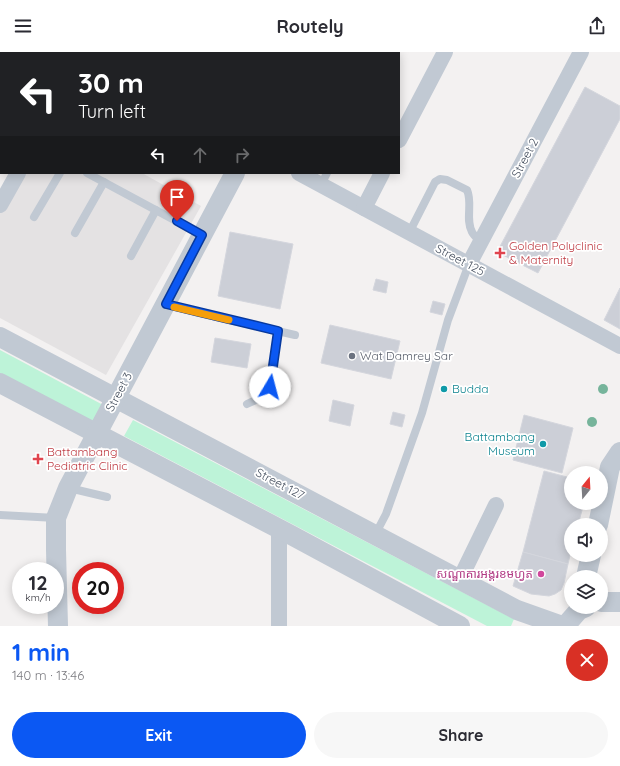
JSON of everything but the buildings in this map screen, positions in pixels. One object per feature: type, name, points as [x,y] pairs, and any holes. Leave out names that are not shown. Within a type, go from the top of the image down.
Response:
[{"type":"street","points":[[400,138],[445,52]]},
{"type":"street","name":"Street 2","points":[[469,264],[581,52]]},
{"type":"street","points":[[0,205],[17,174]]},
{"type":"street","name":"Street 3","points":[[58,626],[56,518],[68,488],[234,174]]},
{"type":"street","name":"Street 125","points":[[303,174],[324,179],[364,208],[620,346]]},
{"type":"street","points":[[364,208],[381,174]]},
{"type":"street","name":"Street 127","points":[[0,337],[517,610],[562,626]]},
{"type":"street","points":[[0,383],[279,528],[460,626]]},
{"type":"street","points":[[599,518],[610,467],[620,452]]},
{"type":"street","points":[[460,579],[496,505]]},
{"type":"street","points":[[279,528],[279,626]]},
{"type":"street","points":[[608,602],[620,602]]},
{"type":"street","points":[[565,626],[576,614]]},
{"type":"lane","points":[[34,217],[59,174]]},
{"type":"lane","points":[[89,174],[202,235]]},
{"type":"lane","points":[[409,233],[435,182],[440,179],[448,180],[467,190],[469,198],[470,228],[472,233],[481,242]]},
{"type":"lane","points":[[75,234],[104,182]]},
{"type":"lane","points":[[131,256],[156,210]]},
{"type":"lane","points":[[375,535],[386,514],[422,413],[448,320],[469,264]]},
{"type":"lane","points":[[166,304],[295,335]]},
{"type":"lane","points":[[247,404],[264,396],[270,387],[278,331]]},
{"type":"lane","points":[[68,488],[106,497]]},
{"type":"lane","points":[[0,516],[56,518]]},
{"type":"shaded area","points":[[22,174],[144,174],[201,206],[106,375],[0,318],[0,210]]},
{"type":"green space","points":[[0,350],[105,406],[96,424],[0,373]]},
{"type":"green space","points":[[133,420],[514,619],[511,626],[487,626],[124,436]]},
{"type":"slow traffic","points":[[174,307],[229,320]]},
{"type":"place","name":"Golden Polyclinic & Maternity","points":[[500,253]]},
{"type":"place","name":"Wat Damrey Sar","points":[[352,356]]},
{"type":"place","name":"Budda","points":[[444,389]]},
{"type":"place","name":"Battambang Museum","points":[[543,444]]},
{"type":"place","name":"Battambang Pediatric Clinic","points":[[38,459]]},
{"type":"place","name":"សណ្ឋាគារអង្គរខមហ្វត","points":[[541,574]]},
{"type":"route","points":[[177,221],[202,235],[166,304],[278,331],[270,387]]}]
